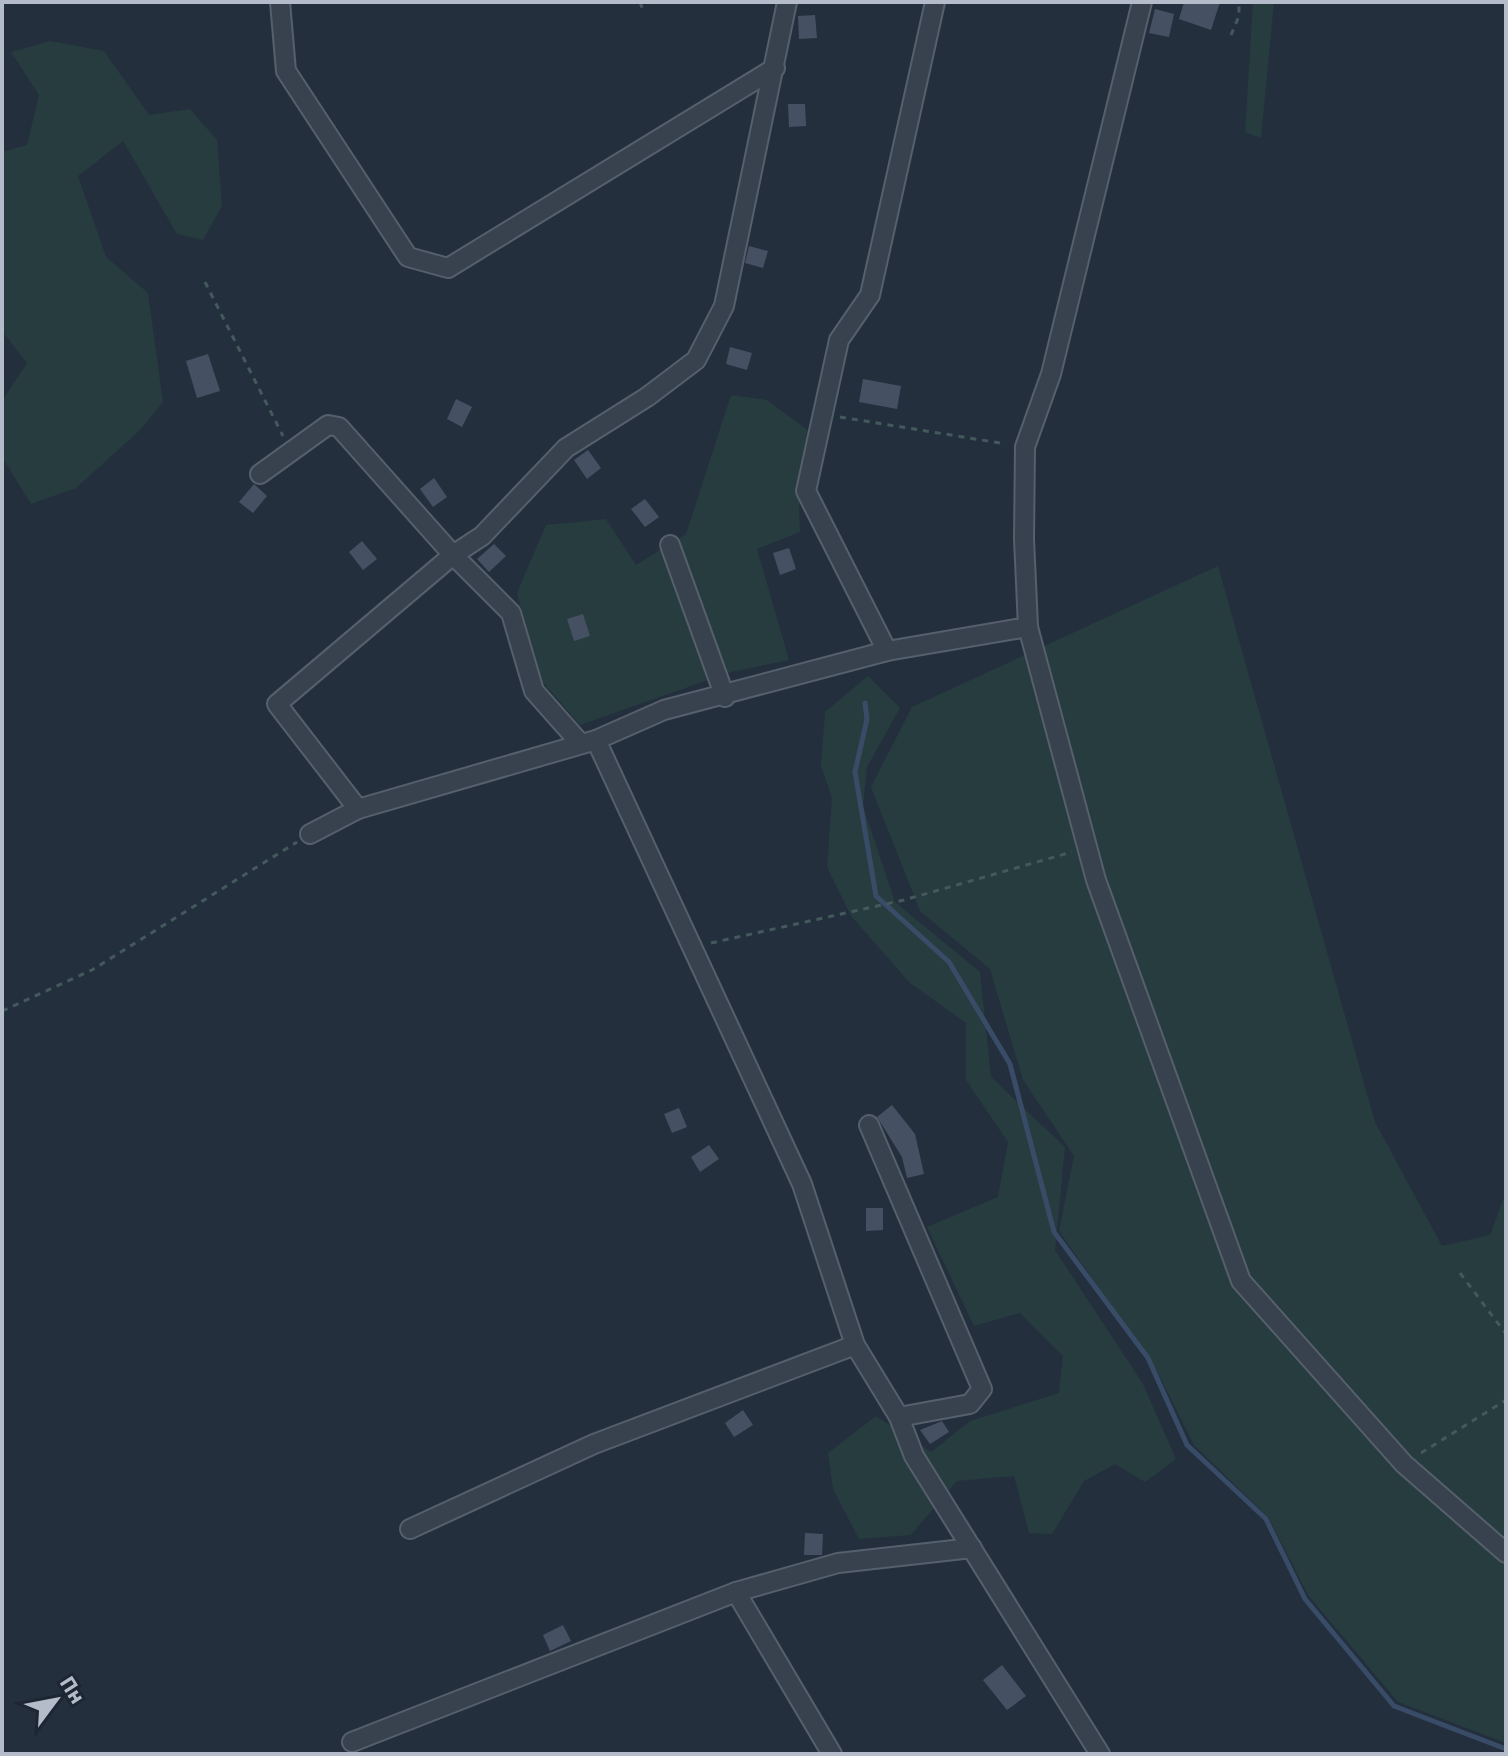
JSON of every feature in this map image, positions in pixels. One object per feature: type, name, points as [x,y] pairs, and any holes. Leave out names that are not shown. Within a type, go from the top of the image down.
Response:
[{"type":"street","points":[[280,2],[286,71],[408,257],[448,268],[775,68]]},
{"type":"street","points":[[358,809],[277,704],[453,555],[482,536],[566,448],[647,397],[696,360],[724,306],[787,2]]},
{"type":"street","points":[[887,651],[806,491],[839,340],[870,295],[935,2]]},
{"type":"street","points":[[1142,2],[1051,374],[1025,447],[1024,539],[1028,627],[1087,847],[1241,1281],[1404,1464],[1506,1553]]},
{"type":"street","points":[[260,474],[328,425],[339,427],[453,555],[511,613],[534,691],[588,742],[693,947],[802,1184],[855,1345],[899,1417],[914,1456],[1100,1754]]},
{"type":"street","points":[[670,545],[725,697]]},
{"type":"street","points":[[310,834],[358,809],[588,742],[664,710],[725,697],[887,651],[1028,627]]},
{"type":"street","points":[[869,1125],[982,1389],[970,1404],[899,1417]]},
{"type":"street","points":[[410,1529],[594,1444],[855,1345]]},
{"type":"street","points":[[352,1742],[736,1592],[838,1563],[972,1548]]},
{"type":"street","points":[[736,1592],[832,1754]]},
{"type":"path","points":[[640,2],[644,13]]},
{"type":"path","points":[[1231,35],[1239,16],[1239,2]]},
{"type":"path","points":[[205,282],[291,452]]},
{"type":"path","points":[[823,415],[1025,447]]},
{"type":"path","points":[[2,1011],[92,970],[310,834]]},
{"type":"path","points":[[693,947],[904,900],[1087,847]]},
{"type":"path","points":[[1460,1273],[1506,1334]]},
{"type":"path","points":[[1404,1464],[1506,1400]]},
{"type":"green space","points":[[1253,2],[1274,2],[1261,138],[1245,132]]},
{"type":"green space","points":[[50,41],[104,51],[149,115],[190,109],[217,140],[222,206],[203,240],[177,234],[123,141],[78,176],[106,257],[148,293],[163,402],[141,429],[76,488],[31,504],[2,457],[2,401],[27,363],[2,331],[2,152],[27,145],[39,95],[11,52]]},
{"type":"green space","points":[[731,395],[767,400],[813,434],[799,507],[800,532],[757,549],[789,660],[731,672],[580,725],[540,679],[517,593],[546,525],[606,519],[636,565],[686,534]]},
{"type":"green space","points":[[1218,566],[1375,1122],[1442,1246],[1490,1235],[1506,1192],[1506,1743],[1398,1702],[1308,1595],[1269,1518],[1194,1445],[1158,1373],[1059,1231],[1074,1156],[1023,1080],[990,969],[920,911],[871,787],[912,707]]},
{"type":"green space","points":[[868,676],[900,708],[867,767],[863,806],[895,902],[980,972],[991,1077],[1065,1147],[1055,1250],[1143,1384],[1176,1459],[1145,1482],[1115,1464],[1084,1481],[1052,1534],[1029,1533],[1014,1476],[957,1481],[911,1535],[859,1539],[833,1489],[828,1453],[876,1416],[931,1452],[970,1421],[1059,1393],[1063,1356],[1020,1313],[974,1326],[927,1227],[998,1197],[1008,1142],[966,1080],[966,1023],[910,983],[851,916],[827,867],[832,798],[821,766],[825,712]]},
{"type":"building","points":[[1184,2],[1220,2],[1211,30],[1179,19]]},
{"type":"building","points":[[1155,9],[1174,14],[1169,37],[1149,33]]},
{"type":"building","points":[[815,15],[817,38],[799,39],[798,16]]},
{"type":"building","points":[[788,104],[805,104],[806,126],[789,127]]},
{"type":"building","points":[[749,246],[768,251],[763,268],[745,263]]},
{"type":"building","points":[[730,347],[752,353],[747,370],[726,364]]},
{"type":"building","points":[[208,354],[220,391],[197,398],[186,361]]},
{"type":"building","points":[[863,379],[901,386],[897,409],[859,402]]},
{"type":"building","points":[[456,399],[472,407],[462,427],[447,419]]},
{"type":"building","points":[[588,450],[601,468],[587,479],[574,460]]},
{"type":"building","points":[[434,478],[447,497],[433,507],[420,489]]},
{"type":"building","points":[[254,484],[267,496],[253,513],[239,502]]},
{"type":"building","points":[[645,499],[659,517],[645,527],[631,509]]},
{"type":"building","points":[[362,541],[377,559],[363,570],[349,552]]},
{"type":"building","points":[[494,544],[506,556],[489,572],[477,559]]},
{"type":"building","points":[[789,548],[796,569],[780,575],[773,553]]},
{"type":"building","points":[[583,614],[590,636],[574,641],[567,619]]},
{"type":"building","points":[[892,1105],[915,1134],[924,1174],[907,1178],[902,1157],[877,1117]]},
{"type":"building","points":[[679,1108],[687,1127],[672,1133],[664,1114]]},
{"type":"building","points":[[709,1145],[719,1159],[700,1172],[691,1157]]},
{"type":"building","points":[[866,1208],[883,1208],[883,1230],[866,1231]]},
{"type":"building","points":[[743,1410],[753,1425],[734,1437],[725,1423]]},
{"type":"building","points":[[942,1421],[949,1432],[930,1444],[920,1430]]},
{"type":"building","points":[[805,1533],[823,1534],[822,1555],[804,1555]]},
{"type":"building","points":[[563,1625],[571,1641],[550,1651],[543,1635]]},
{"type":"building","points":[[1002,1665],[1026,1696],[1007,1710],[983,1680]]},
{"type":"waterway","points":[[865,703],[867,719],[855,772],[876,896],[949,962],[1010,1064],[1054,1232],[1148,1358],[1187,1445],[1266,1519],[1305,1599],[1394,1706],[1506,1749]]}]
